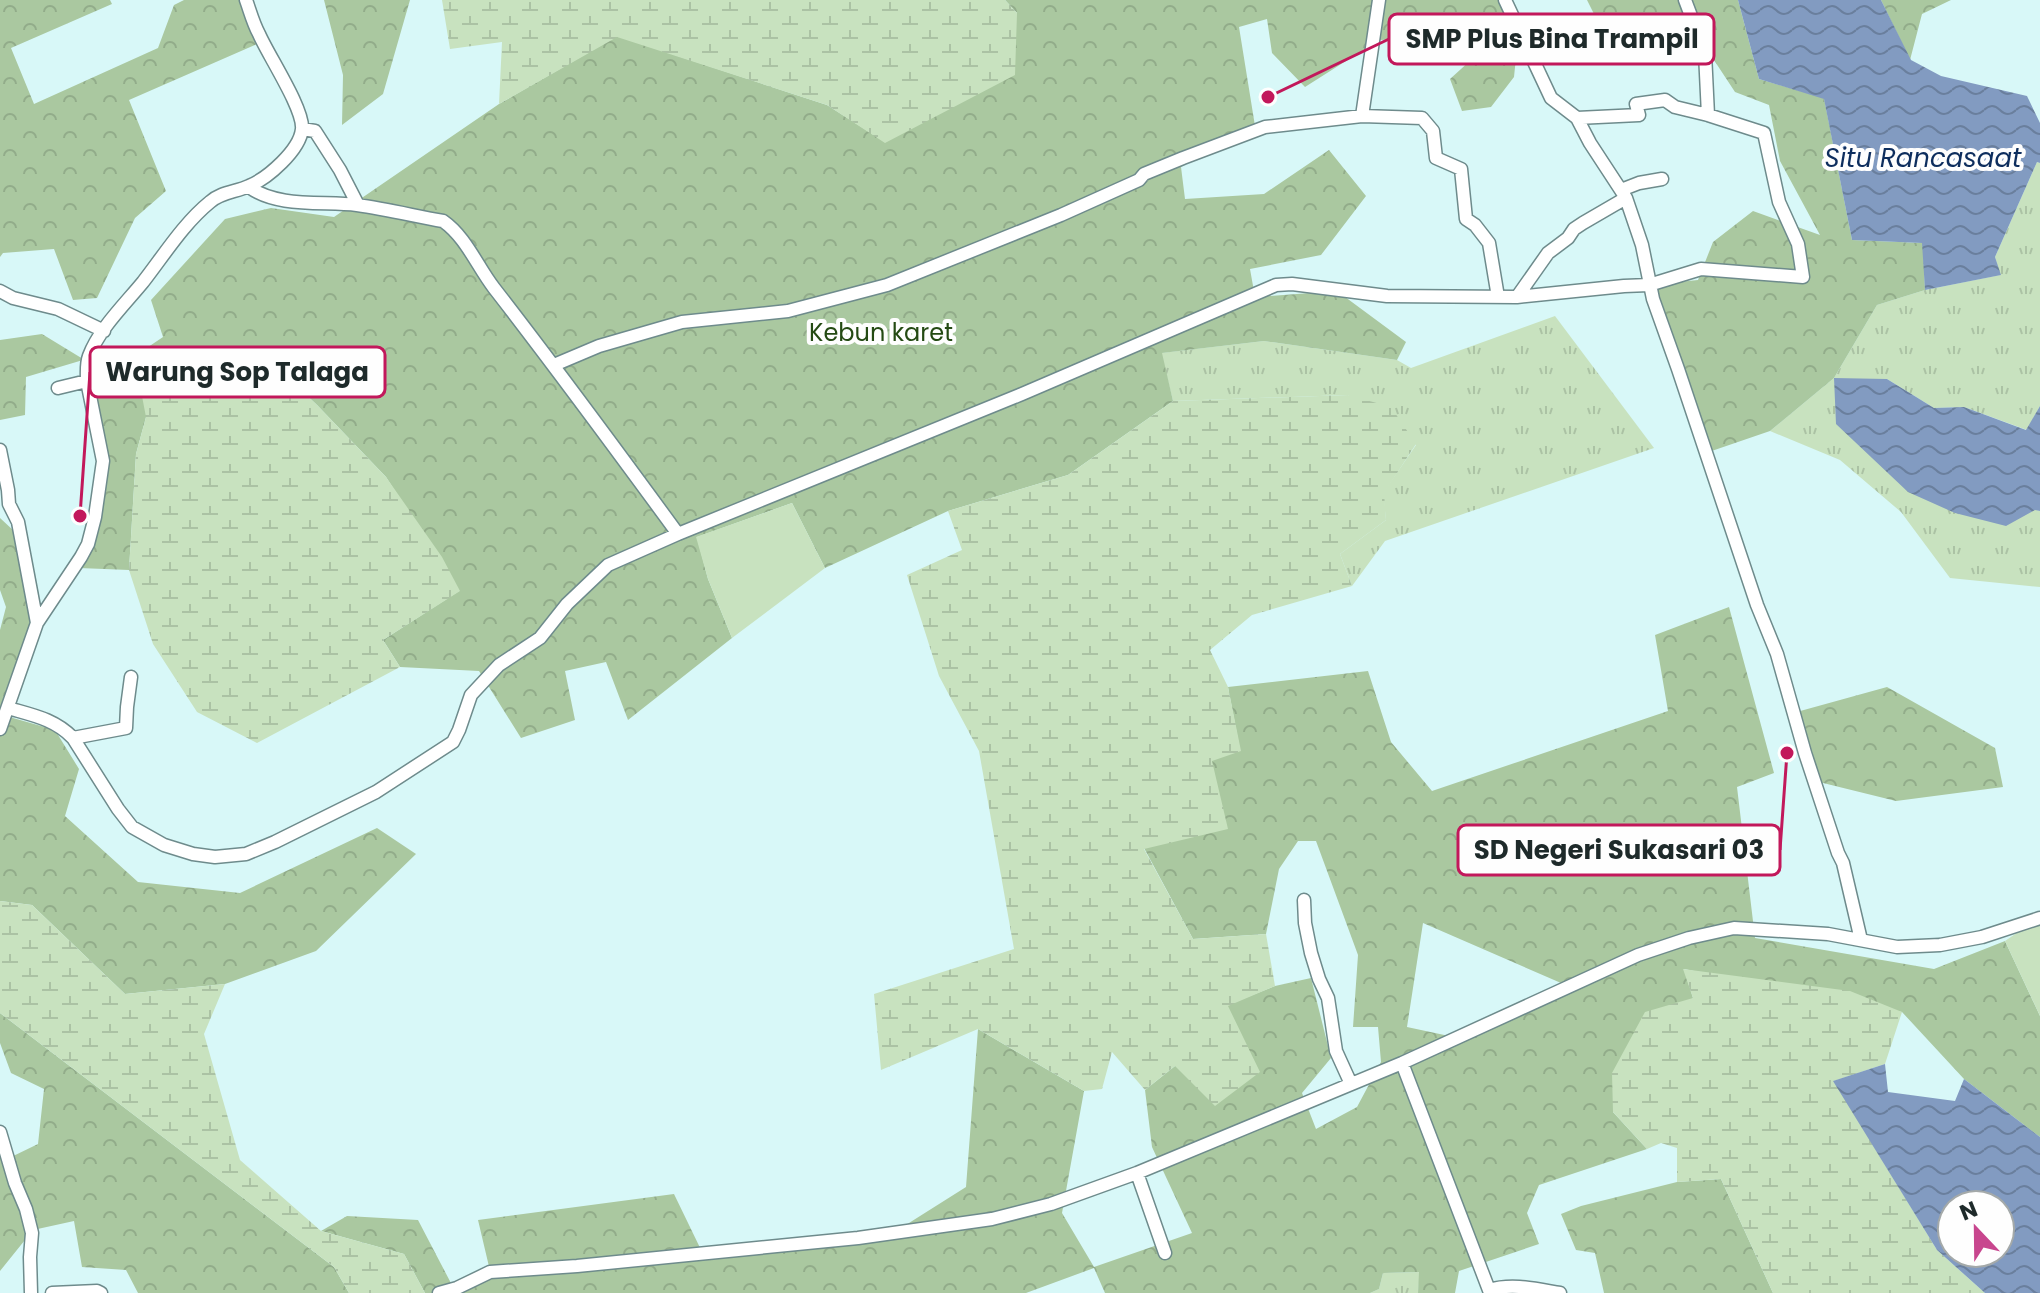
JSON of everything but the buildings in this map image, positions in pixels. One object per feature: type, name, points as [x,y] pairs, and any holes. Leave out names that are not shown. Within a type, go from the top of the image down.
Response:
[{"type":"street","points":[[0,729],[37,623],[81,557],[95,517],[103,461],[87,381],[89,356],[104,331],[207,204],[217,196],[249,187],[271,172],[297,143],[302,129],[294,101],[257,32],[246,0]]},
{"type":"street","points":[[1362,116],[1379,0]]},
{"type":"street","points":[[1505,0],[1551,98],[1577,118],[1623,194],[1642,245],[1649,285],[1757,605],[1777,654],[1805,753],[1843,863],[1861,940]]},
{"type":"street","points":[[1685,0],[1705,53],[1708,115]]},
{"type":"street","points":[[8,708],[44,718],[64,728],[132,827],[164,845],[193,854],[215,857],[246,854],[376,792],[453,742],[471,695],[499,665],[540,638],[567,604],[608,565],[1276,285],[1292,284],[1387,296],[1517,297],[1649,285],[1701,269],[1803,277],[1798,244],[1779,202],[1764,133],[1675,107],[1665,100],[1636,104],[1639,115],[1577,118]]},
{"type":"street","points":[[554,365],[599,346],[682,322],[788,311],[887,285],[1061,215],[1139,180],[1144,174],[1265,127],[1362,116],[1422,118],[1433,131],[1436,158],[1461,169],[1466,219],[1489,243],[1498,297]]},
{"type":"street","points":[[302,129],[315,131],[358,205]]},
{"type":"street","points":[[1517,297],[1548,253],[1568,238],[1574,229],[1639,183],[1662,179]]},
{"type":"street","points":[[249,187],[260,195],[358,205],[443,221],[455,229],[488,280],[678,534]]},
{"type":"street","points":[[0,291],[13,298],[58,309],[104,331]]},
{"type":"street","points":[[58,388],[87,381]]},
{"type":"street","points":[[0,450],[9,504],[18,522],[37,623]]},
{"type":"street","points":[[73,738],[126,728],[131,677]]},
{"type":"street","points":[[1304,900],[1311,953],[1328,998],[1336,1051],[1351,1084]]},
{"type":"street","points":[[439,1293],[490,1272],[858,1238],[992,1219],[1051,1204],[1137,1173],[1402,1063],[1638,955],[1689,938],[1734,928],[1828,934],[1897,947],[1940,945],[1982,937],[2040,918]]},
{"type":"street","points":[[1402,1063],[1483,1291],[1503,1286],[1560,1293]]},
{"type":"street","points":[[0,1132],[32,1233],[31,1293]]},
{"type":"street","points":[[1137,1173],[1165,1253]]},
{"type":"street","points":[[52,1293],[101,1293]]},
{"type":"green space","points":[[0,0],[110,0],[112,4],[11,48],[34,104],[158,48],[174,5],[184,0],[244,0],[257,44],[129,100],[166,191],[135,218],[97,298],[73,300],[54,249],[3,253],[0,257]]},
{"type":"green space","points":[[324,0],[410,0],[383,94],[342,125],[343,75]]},
{"type":"green space","points":[[442,0],[1005,0],[1017,13],[1015,75],[885,143],[827,105],[617,37],[499,104],[502,42],[450,49]]},
{"type":"green space","name":"Kebun karet","points":[[1005,0],[1510,0],[1519,28],[1514,77],[1491,107],[1462,111],[1450,79],[1472,59],[1451,37],[1379,40],[1305,87],[1272,53],[1267,19],[1239,27],[1255,126],[1181,167],[1185,199],[1264,194],[1329,150],[1366,196],[1321,255],[1250,269],[1255,297],[1337,291],[1406,342],[1397,360],[1264,341],[1162,353],[1173,401],[1068,475],[948,511],[825,568],[792,503],[697,537],[708,579],[732,638],[628,720],[606,662],[565,671],[575,720],[521,738],[479,671],[400,667],[383,640],[459,591],[386,477],[281,371],[244,346],[146,417],[136,454],[129,570],[79,568],[103,462],[83,360],[26,377],[25,415],[0,420],[0,340],[42,334],[83,359],[120,366],[163,337],[151,300],[225,219],[271,208],[334,217],[499,104],[617,36],[827,105],[885,142],[1017,13]]},
{"type":"green space","points":[[1587,0],[1738,0],[1759,79],[1824,98],[1852,240],[1923,243],[1925,290],[1877,305],[1834,378],[1770,431],[1700,455],[1650,285],[1698,280],[1713,242],[1753,211],[1820,235],[1780,161],[1769,105],[1735,92],[1708,51],[1604,34]]},
{"type":"green space","points":[[1881,0],[1951,0],[1922,14],[1910,60]]},
{"type":"green space","points":[[2037,162],[2040,163],[2040,406],[2027,430],[1964,407],[1934,408],[1887,379],[1834,379],[2040,511],[2040,587],[1950,578],[1901,512],[1840,460],[1770,431],[1834,378],[1877,305],[1925,290],[2000,275],[1995,257]]},
{"type":"green space","points":[[1555,316],[1654,448],[1385,541],[1352,586],[1340,554],[1386,520],[1383,493],[1416,445],[1348,395],[1173,401],[1161,353],[1264,341],[1397,360],[1411,368]]},
{"type":"green space","points":[[244,346],[281,371],[386,477],[442,557],[460,591],[383,640],[400,667],[257,743],[197,712],[153,644],[129,570],[136,454],[146,417],[141,391],[187,367]]},
{"type":"green space","points":[[1348,395],[1391,407],[1416,444],[1384,493],[1386,520],[1340,554],[1352,586],[1252,615],[1210,650],[1228,687],[1241,751],[1212,761],[1228,829],[1144,849],[1193,939],[1266,934],[1275,986],[1228,1006],[1260,1072],[1215,1106],[1175,1066],[1145,1090],[1112,1052],[1102,1089],[1084,1091],[978,1029],[881,1070],[874,994],[1014,949],[979,751],[939,676],[907,575],[962,550],[948,511],[1068,475],[1173,401]]},
{"type":"green space","points":[[792,503],[825,568],[732,638],[708,579],[696,537]]},
{"type":"green space","points":[[0,518],[14,531],[34,622],[6,716],[55,730],[79,769],[65,816],[138,882],[240,893],[377,828],[416,854],[316,951],[225,984],[125,994],[32,905],[0,901],[0,630],[6,607],[0,590]]},
{"type":"green space","points":[[1729,607],[1774,773],[1737,787],[1755,938],[1934,969],[2005,941],[2040,1016],[2040,1137],[1964,1079],[1902,1012],[1684,969],[1693,998],[1613,1112],[1647,1149],[1539,1185],[1527,1213],[1539,1244],[1459,1271],[1455,1293],[1418,1293],[1419,1272],[1383,1273],[1379,1289],[1370,1293],[1105,1293],[1094,1268],[1026,1293],[425,1293],[404,1254],[321,1231],[347,1216],[418,1220],[453,1287],[491,1275],[478,1220],[674,1194],[704,1256],[882,1240],[966,1187],[978,1029],[1084,1091],[1062,1213],[1094,1267],[1192,1233],[1152,1147],[1145,1090],[1175,1066],[1227,1005],[1275,986],[1311,978],[1331,1058],[1302,1093],[1316,1129],[1357,1107],[1381,1062],[1378,1027],[1353,1027],[1358,955],[1316,841],[1298,841],[1279,869],[1266,934],[1193,939],[1144,848],[1212,760],[1240,750],[1228,687],[1368,671],[1391,742],[1432,791],[1668,711],[1655,635]],"holes":[[[1423,923],[1561,983],[1463,1039],[1407,1027]]]},
{"type":"green space","points":[[1887,687],[1995,748],[2003,787],[1896,801],[1819,782],[1793,713]]},
{"type":"green space","points":[[0,901],[32,905],[125,994],[225,984],[204,1034],[240,1160],[321,1231],[404,1254],[425,1293],[349,1293],[334,1267],[0,1013]]},
{"type":"green space","points":[[2040,923],[2040,1016],[2005,941],[2024,928]]},
{"type":"green space","points":[[1683,969],[1850,991],[1902,1012],[1885,1064],[1834,1081],[1936,1248],[1936,1269],[1958,1269],[1985,1293],[1773,1293],[1721,1179],[1677,1182],[1677,1148],[1661,1143],[1647,1149],[1613,1112],[1612,1073],[1645,1012],[1693,998]]},
{"type":"green space","points":[[0,1013],[334,1267],[349,1293],[138,1293],[126,1270],[82,1267],[74,1221],[33,1230],[0,1271],[0,1157],[5,1160],[38,1144],[44,1089],[11,1073],[0,1043]]},
{"type":"green space","points":[[1721,1179],[1773,1293],[1604,1293],[1595,1253],[1576,1250],[1561,1214],[1677,1182]]},
{"type":"green space","points":[[1420,1272],[1418,1293],[1370,1293],[1379,1289],[1383,1273]]},
{"type":"water","name":"Situ Rancasaat","points":[[1738,0],[1881,0],[1911,60],[1941,76],[2027,96],[2040,123],[2040,163],[2037,162],[1995,257],[2001,275],[1925,290],[1922,243],[1852,240],[1824,99],[1759,79]]},
{"type":"water","points":[[1834,378],[1887,379],[1934,408],[1964,407],[2026,430],[2040,406],[2040,511],[2035,510],[2006,526],[1955,513],[1908,492],[1836,424]]},
{"type":"water","points":[[1885,1064],[1888,1092],[1955,1101],[1964,1079],[2040,1137],[2040,1293],[1985,1293],[1958,1269],[2016,1269],[2016,1189],[1936,1189],[1936,1248],[1833,1081]]},
{"type":"place","name":"SMP Plus Bina Trampil","points":[[1268,97]]},
{"type":"place","name":"Warung Sop Talaga","points":[[80,516]]},
{"type":"place","name":"SD Negeri Sukasari 03","points":[[1787,753]]}]
